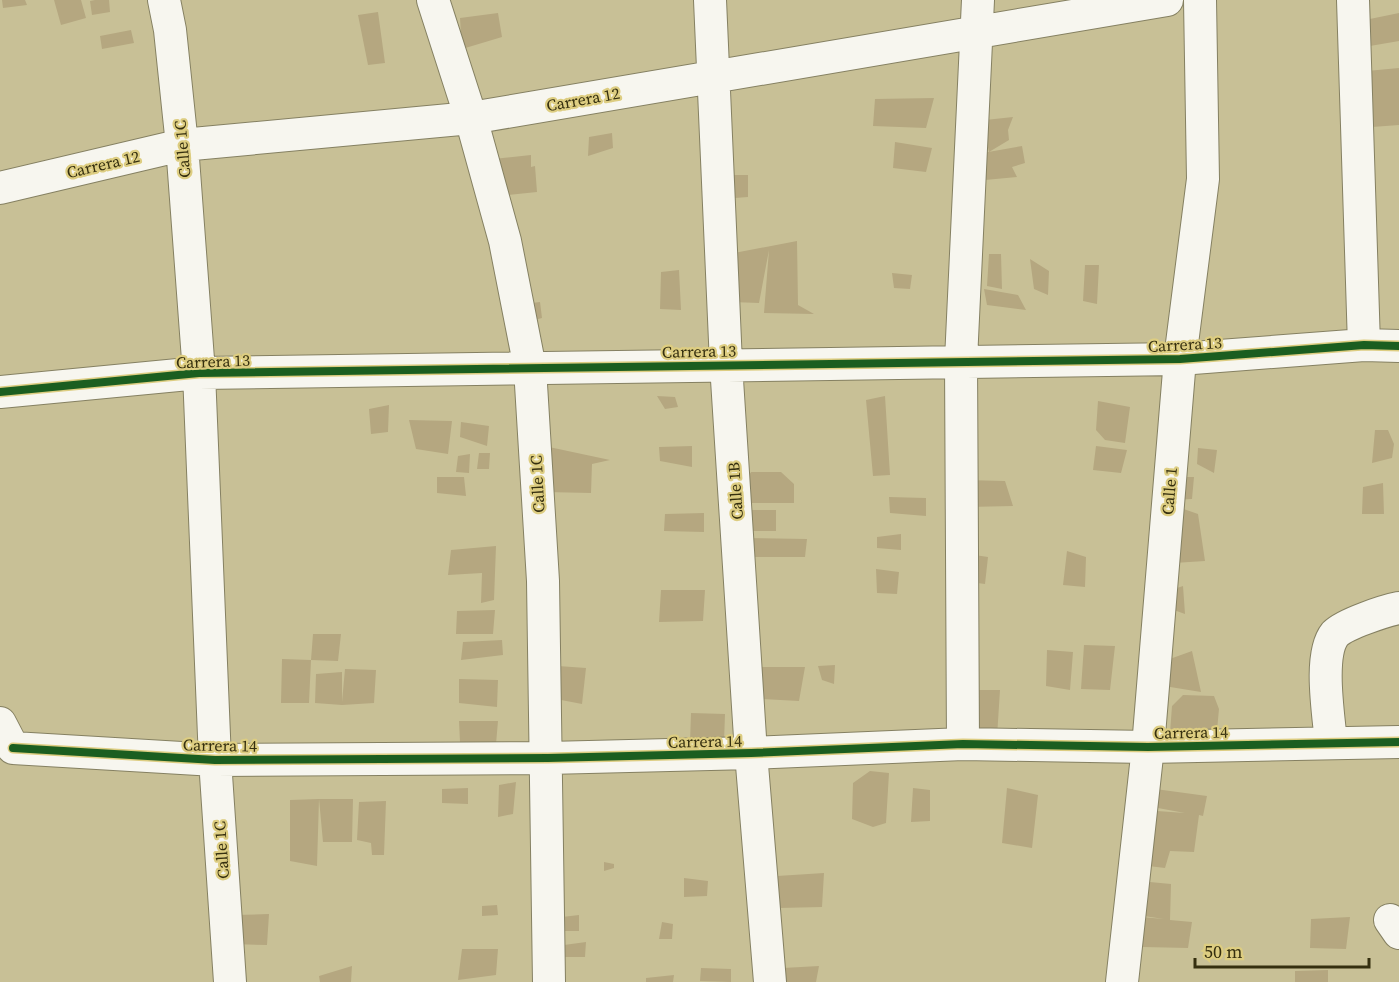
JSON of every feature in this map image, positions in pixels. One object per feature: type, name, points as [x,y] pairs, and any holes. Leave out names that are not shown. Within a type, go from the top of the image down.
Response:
[{"type":"street","name":"Calle 1C","points":[[164,0],[170,30],[182,145],[199,373],[215,760],[230,982]]},
{"type":"street","name":"Calle 1C","points":[[433,0],[471,118],[505,241],[530,368],[543,581],[548,758],[549,982]]},
{"type":"street","name":"Calle 1B","points":[[710,0],[716,76],[726,364],[751,753],[770,982]]},
{"type":"street","points":[[963,744],[961,360],[978,0]]},
{"type":"street","name":"Carrera 12","points":[[0,188],[182,145],[471,118],[1167,0]]},
{"type":"street","name":"Calle 1","points":[[1122,982],[1148,747],[1180,359],[1203,178],[1200,0]]},
{"type":"street","points":[[1353,0],[1364,345]]},
{"type":"street","name":"Carrera 13","points":[[0,392],[199,373],[961,360],[1180,359],[1364,345],[1399,346]]},
{"type":"street","points":[[1330,743],[1326,659],[1333,638],[1342,628],[1399,608]]},
{"type":"street","name":"Carrera 14","points":[[4,744],[215,760],[548,758],[751,753],[963,744],[1148,747],[1399,742]]},
{"type":"building","points":[[2,0],[25,0],[27,5],[3,8]]},
{"type":"building","points":[[54,0],[81,0],[86,18],[61,25]]},
{"type":"building","points":[[109,0],[110,12],[92,15],[90,1]]},
{"type":"building","points":[[378,12],[385,63],[368,65],[358,15]]},
{"type":"building","points":[[498,13],[502,37],[462,49],[460,18]]},
{"type":"building","points":[[1399,13],[1399,41],[1370,46],[1365,20]]},
{"type":"building","points":[[131,30],[134,43],[102,49],[100,36]]},
{"type":"building","points":[[1399,68],[1399,125],[1372,127],[1367,71]]},
{"type":"building","points":[[934,98],[926,128],[873,126],[875,99]]},
{"type":"building","points":[[1013,117],[1008,130],[1009,140],[989,152],[985,134],[976,121]]},
{"type":"building","points":[[612,133],[613,148],[588,156],[589,137]]},
{"type":"building","points":[[895,142],[932,148],[926,172],[893,168]]},
{"type":"building","points":[[1022,146],[1025,163],[1012,167],[1017,177],[985,180],[977,154]]},
{"type":"building","points":[[531,155],[531,167],[535,166],[537,192],[508,195],[503,171],[497,172],[493,159]]},
{"type":"building","points":[[721,175],[748,175],[748,197],[722,199]]},
{"type":"building","points":[[797,241],[798,305],[814,314],[764,313],[769,250],[759,303],[732,302],[734,253]]},
{"type":"building","points":[[989,254],[1001,254],[1002,289],[987,286]]},
{"type":"building","points":[[1030,259],[1049,271],[1048,295],[1034,289]]},
{"type":"building","points":[[1085,265],[1099,265],[1097,304],[1083,301]]},
{"type":"building","points":[[679,270],[681,310],[660,309],[661,272]]},
{"type":"building","points":[[892,273],[912,275],[910,289],[894,288]]},
{"type":"building","points":[[984,289],[1018,295],[1026,310],[987,305]]},
{"type":"building","points":[[540,302],[542,318],[526,322],[524,304]]},
{"type":"building","points":[[657,396],[675,397],[678,407],[665,409]]},
{"type":"building","points":[[885,396],[890,475],[873,476],[866,400]]},
{"type":"building","points":[[1098,401],[1130,407],[1125,443],[1105,440],[1096,430]]},
{"type":"building","points":[[389,405],[388,432],[371,434],[369,409]]},
{"type":"building","points":[[409,420],[452,421],[448,454],[416,449]]},
{"type":"building","points":[[461,422],[489,426],[487,446],[460,437]]},
{"type":"building","points":[[1375,430],[1388,430],[1394,444],[1392,458],[1372,463]]},
{"type":"building","points":[[692,446],[692,467],[660,461],[659,447]]},
{"type":"building","points":[[1096,446],[1127,450],[1121,473],[1093,470]]},
{"type":"building","points":[[549,447],[610,460],[592,464],[591,493],[545,492]]},
{"type":"building","points":[[1198,448],[1217,450],[1214,473],[1197,464]]},
{"type":"building","points":[[479,453],[490,453],[489,469],[477,469]]},
{"type":"building","points":[[470,454],[469,473],[456,472],[458,456]]},
{"type":"building","points":[[751,472],[781,472],[794,484],[794,503],[742,503],[743,486]]},
{"type":"building","points":[[437,477],[464,477],[466,496],[437,493]]},
{"type":"building","points":[[1173,477],[1194,477],[1192,499],[1172,500]]},
{"type":"building","points":[[966,480],[1005,481],[1013,506],[968,507]]},
{"type":"building","points":[[1383,483],[1384,514],[1362,514],[1363,487]]},
{"type":"building","points":[[889,497],[926,498],[926,516],[890,513]]},
{"type":"building","points":[[1175,506],[1198,514],[1205,561],[1174,563]]},
{"type":"building","points":[[742,510],[776,510],[776,531],[742,531]]},
{"type":"building","points":[[704,513],[704,532],[664,531],[665,514]]},
{"type":"building","points":[[901,534],[901,550],[877,548],[877,537]]},
{"type":"building","points":[[742,538],[807,539],[805,557],[741,557]]},
{"type":"building","points":[[496,546],[494,600],[481,603],[482,573],[448,575],[451,550]]},
{"type":"building","points":[[1067,551],[1086,557],[1085,587],[1063,585]]},
{"type":"building","points":[[968,554],[988,557],[985,584],[970,582]]},
{"type":"building","points":[[876,569],[899,572],[897,594],[877,593]]},
{"type":"building","points":[[1183,586],[1185,614],[1171,609],[1171,590]]},
{"type":"building","points":[[661,590],[705,590],[703,621],[659,622]]},
{"type":"building","points":[[495,610],[493,634],[456,634],[457,611]]},
{"type":"building","points":[[313,634],[341,634],[338,661],[311,660]]},
{"type":"building","points":[[502,640],[503,655],[461,660],[463,642]]},
{"type":"building","points":[[1084,645],[1115,646],[1110,690],[1081,689]]},
{"type":"building","points":[[1047,650],[1073,652],[1070,690],[1046,686]]},
{"type":"building","points":[[1192,651],[1201,692],[1164,686],[1167,660]]},
{"type":"building","points":[[282,659],[311,660],[309,703],[281,703]]},
{"type":"building","points":[[835,665],[834,684],[822,680],[818,666]]},
{"type":"building","points":[[558,666],[586,668],[582,704],[556,699]]},
{"type":"building","points":[[758,667],[805,667],[799,701],[761,699]]},
{"type":"building","points":[[345,669],[376,670],[374,703],[342,705],[315,703],[316,674],[342,672],[342,702]]},
{"type":"building","points":[[459,679],[498,680],[497,707],[459,703]]},
{"type":"building","points":[[976,690],[1000,690],[997,737],[975,729]]},
{"type":"building","points":[[1183,695],[1214,696],[1219,709],[1216,741],[1170,733],[1172,706]]},
{"type":"building","points":[[691,713],[725,714],[724,742],[690,743]]},
{"type":"building","points":[[459,721],[498,721],[496,744],[460,742]]},
{"type":"building","points":[[870,771],[889,773],[886,823],[873,827],[852,819],[853,783]]},
{"type":"building","points":[[516,782],[513,814],[498,817],[499,785]]},
{"type":"building","points":[[468,788],[468,804],[442,803],[442,789]]},
{"type":"building","points":[[913,788],[930,790],[930,821],[911,822]]},
{"type":"building","points":[[1007,788],[1038,795],[1032,848],[1002,843]]},
{"type":"building","points":[[1148,788],[1207,796],[1203,816],[1199,815],[1194,852],[1170,851],[1165,868],[1140,865],[1143,810],[1185,813],[1147,806]]},
{"type":"building","points":[[319,799],[353,799],[352,842],[323,842]]},
{"type":"building","points":[[319,799],[317,866],[290,861],[290,800]]},
{"type":"building","points":[[386,801],[384,855],[372,855],[371,843],[357,840],[359,802]]},
{"type":"building","points":[[604,862],[614,864],[614,868],[604,871]]},
{"type":"building","points":[[824,873],[822,907],[779,908],[777,876]]},
{"type":"building","points":[[684,878],[708,881],[707,896],[684,897]]},
{"type":"building","points":[[1139,881],[1171,884],[1170,920],[1192,922],[1188,948],[1143,947],[1141,917],[1164,919],[1137,915]]},
{"type":"building","points":[[497,905],[498,915],[482,916],[482,906]]},
{"type":"building","points":[[269,914],[267,945],[230,944],[235,915]]},
{"type":"building","points":[[579,915],[579,931],[561,931],[562,917]]},
{"type":"building","points":[[1350,917],[1346,949],[1310,948],[1311,919]]},
{"type":"building","points":[[662,922],[673,924],[672,939],[659,939]]},
{"type":"building","points":[[586,942],[585,957],[563,957],[564,945]]},
{"type":"building","points":[[462,949],[498,949],[496,975],[458,980]]},
{"type":"building","points":[[352,966],[351,982],[320,982],[319,976]]},
{"type":"building","points":[[819,966],[816,982],[782,982],[783,968]]},
{"type":"building","points":[[701,968],[731,969],[731,982],[700,981]]},
{"type":"building","points":[[1328,970],[1328,982],[1295,982],[1295,971]]},
{"type":"building","points":[[674,975],[673,982],[646,982],[646,978]]},
{"type":"cycle path","points":[[0,392],[199,373],[1180,359],[1364,345],[1399,346]]},
{"type":"cycle path","points":[[13,748],[215,760],[548,758],[751,753],[963,744],[1148,747],[1399,742]]}]
